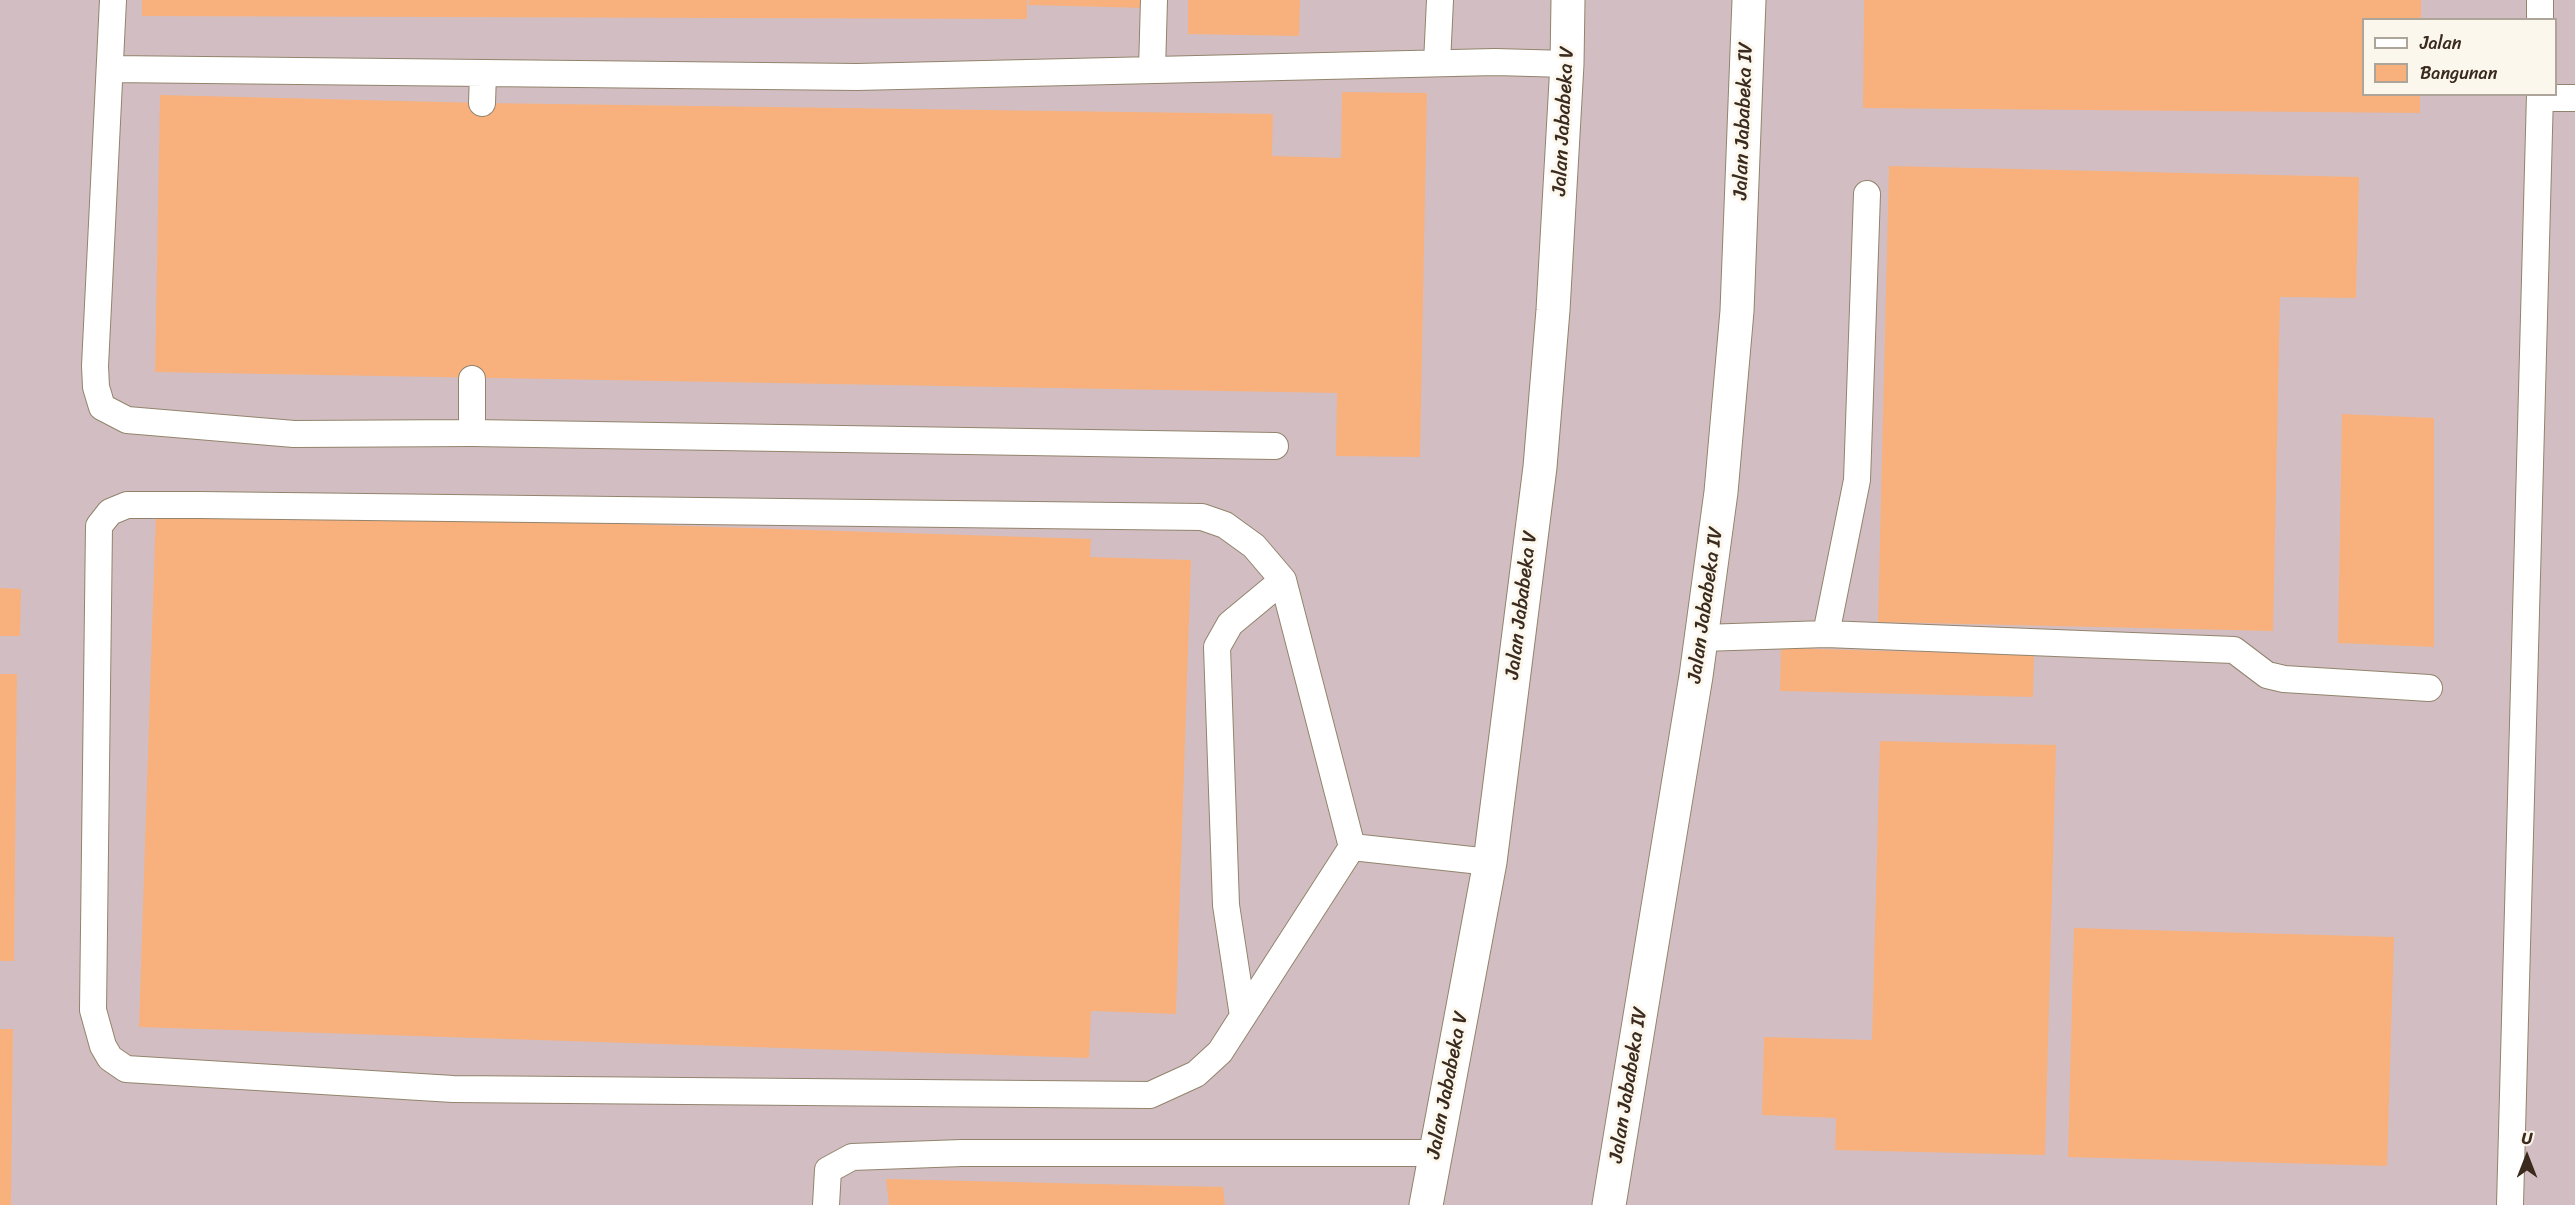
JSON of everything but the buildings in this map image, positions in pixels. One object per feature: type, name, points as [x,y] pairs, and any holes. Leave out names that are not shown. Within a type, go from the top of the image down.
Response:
[{"type":"street","name":"Jalan Jababeka V","points":[[1426,1205],[1490,862],[1540,467],[1553,310],[1568,64],[1568,0]]},
{"type":"street","name":"Jalan Jababeka IV","points":[[1609,1205],[1702,638],[1721,492],[1737,311],[1749,0]]},
{"type":"lane","points":[[113,0],[95,366],[96,387],[102,407],[128,420],[294,434],[472,433],[1275,446]]},
{"type":"lane","points":[[1152,70],[1154,0]]},
{"type":"lane","points":[[1437,63],[1440,0]]},
{"type":"lane","points":[[2540,0],[2540,18]]},
{"type":"lane","points":[[111,69],[483,75],[857,77],[1437,63],[1568,64]]},
{"type":"lane","points":[[482,104],[483,75]]},
{"type":"lane","points":[[2510,1205],[2540,96],[2575,98]]},
{"type":"lane","points":[[1826,634],[1857,480],[1867,194]]},
{"type":"lane","points":[[472,379],[472,433]]},
{"type":"lane","points":[[128,505],[199,505],[1202,517],[1226,525],[1254,546],[1283,580],[1352,847],[1296,938],[1220,1052],[1197,1074],[1150,1095],[453,1089],[126,1069],[110,1058],[103,1046],[93,1010],[99,526],[110,512],[128,505]]},
{"type":"lane","points":[[1243,1016],[1226,905],[1217,646],[1230,624],[1283,580]]},
{"type":"lane","points":[[1702,638],[1826,634],[2234,650],[2267,675],[2284,679],[2429,688]]},
{"type":"lane","points":[[1352,847],[1490,862]]},
{"type":"lane","points":[[825,1205],[828,1170],[852,1157],[962,1153],[1435,1152]]},
{"type":"shaded area","points":[[0,0],[2575,0],[2575,1205],[0,1205]]}]
